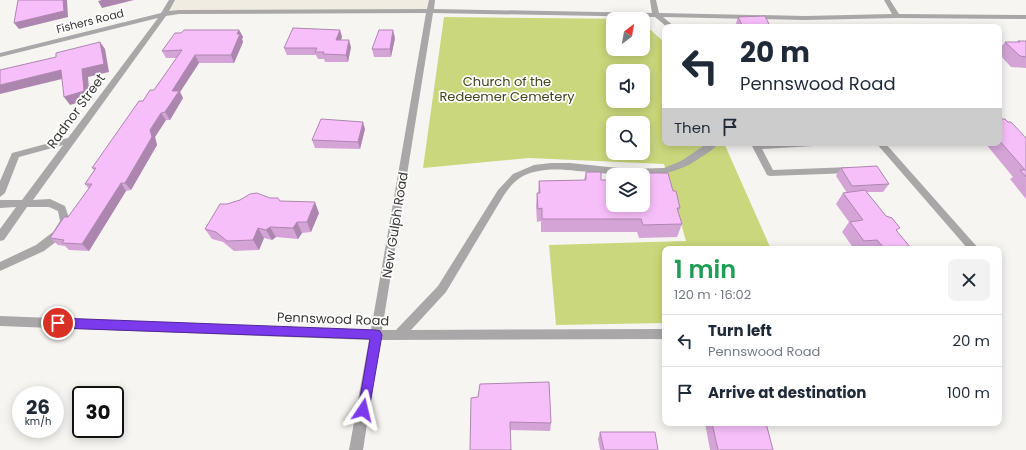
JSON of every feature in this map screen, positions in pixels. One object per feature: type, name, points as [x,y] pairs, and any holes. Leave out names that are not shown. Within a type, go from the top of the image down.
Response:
[{"type":"street","name":"Radnor Street","points":[[0,237],[164,14],[172,0]]},
{"type":"street","name":"New Gulph Road","points":[[356,450],[432,0]]},
{"type":"street","points":[[653,0],[656,15],[667,24]]},
{"type":"street","points":[[887,0],[897,16]]},
{"type":"street","name":"Fishers Road","points":[[0,55],[164,14],[187,12],[430,11],[805,18],[897,16],[1026,17]]},
{"type":"street","points":[[805,18],[808,24]]},
{"type":"street","points":[[0,192],[15,155],[71,140]]},
{"type":"street","points":[[399,335],[442,289],[499,196],[518,174],[534,168],[551,166],[640,174],[665,171],[687,163],[710,146]]},
{"type":"street","points":[[756,146],[770,173],[862,170]]},
{"type":"street","points":[[883,146],[971,246]]},
{"type":"street","points":[[0,204],[50,203],[62,209],[65,221],[57,235],[40,248],[0,268]]},
{"type":"street","name":"Pennswood Road","points":[[0,321],[376,335],[662,334]]},
{"type":"shaded area","points":[[172,0],[432,0],[430,11],[164,14]]},
{"type":"green space","name":"Church of the Redeemer Cemetery","points":[[444,17],[606,19],[606,56],[650,56],[650,29],[662,40],[662,146],[725,146],[770,246],[662,246],[662,323],[556,325],[549,245],[686,241],[664,164],[529,158],[423,168]]},
{"type":"building","points":[[18,0],[63,0],[64,11],[14,23]]},
{"type":"building","points":[[765,16],[769,24],[742,24],[738,17]]},
{"type":"building","points":[[293,28],[340,30],[336,40],[349,40],[346,55],[323,54],[324,52],[315,52],[317,48],[284,48]]},
{"type":"building","points":[[184,30],[239,30],[237,34],[240,34],[231,55],[195,55],[172,91],[179,91],[165,112],[161,113],[150,130],[152,137],[125,183],[121,183],[82,244],[62,243],[64,240],[50,238],[64,217],[68,217],[92,184],[85,184],[96,168],[92,168],[139,101],[143,101],[150,90],[154,90],[182,50],[162,51],[175,33],[181,33]]},
{"type":"building","points":[[379,30],[393,30],[390,49],[372,49]]},
{"type":"building","points":[[1018,41],[1026,41],[1026,57],[1020,56],[1005,42],[1020,42]]},
{"type":"building","points":[[100,42],[104,64],[82,69],[84,91],[64,97],[61,70],[0,85],[0,70],[56,57],[56,53]]},
{"type":"building","points":[[321,119],[363,122],[358,142],[312,140]]},
{"type":"building","points":[[1002,119],[1011,122],[1026,138],[1026,177],[1020,170],[1025,170],[1002,143]]},
{"type":"building","points":[[877,166],[889,184],[852,186],[841,168]]},
{"type":"building","points":[[586,172],[601,172],[601,180],[606,180],[606,212],[650,212],[650,173],[668,173],[673,191],[676,191],[680,208],[677,208],[682,224],[643,225],[641,219],[542,219],[542,208],[538,209],[537,193],[540,193],[539,181],[586,180]]},
{"type":"building","points":[[865,190],[886,216],[892,218],[900,228],[896,230],[909,246],[882,246],[877,240],[864,241],[850,222],[863,220],[843,193]]},
{"type":"building","points":[[257,193],[270,198],[278,198],[280,201],[315,202],[307,222],[297,222],[293,228],[270,227],[266,230],[258,228],[253,240],[227,241],[216,232],[205,229],[220,204],[227,204],[240,200],[250,194]]},
{"type":"building","points":[[549,382],[551,423],[510,422],[511,450],[470,450],[471,398],[478,397],[480,384]]},
{"type":"building","points":[[713,426],[767,426],[773,450],[718,450]]},
{"type":"building","points":[[600,432],[655,432],[658,450],[604,450]]},
{"type":"route","points":[[58,323],[376,335],[363,410]]}]
